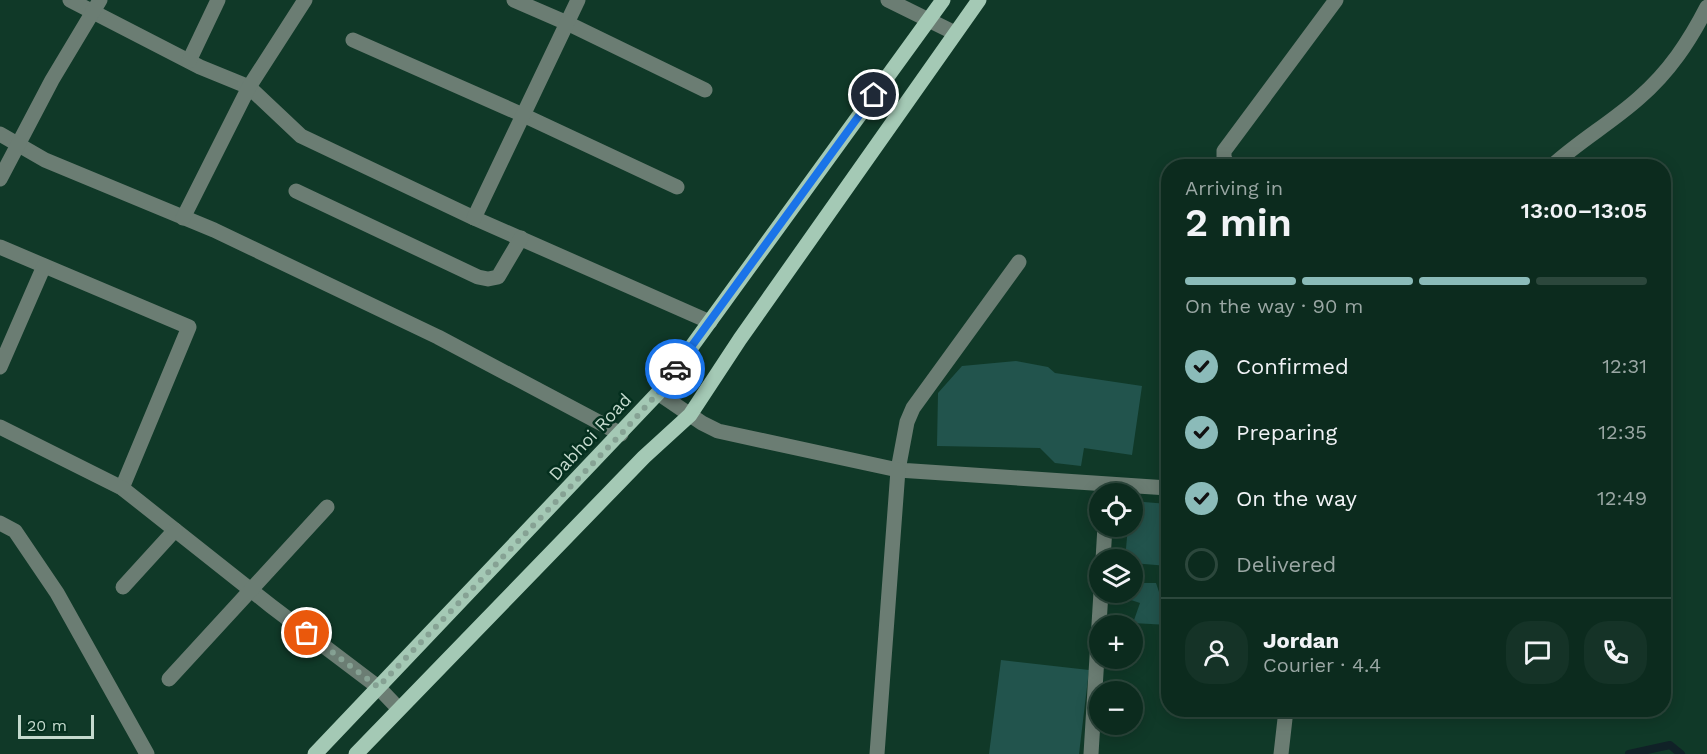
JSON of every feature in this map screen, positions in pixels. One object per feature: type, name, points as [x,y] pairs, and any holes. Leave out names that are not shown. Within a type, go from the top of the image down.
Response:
[{"type":"main road","name":"Dabhoi Road","points":[[315,754],[658,393],[943,0]]},
{"type":"main road","points":[[356,754],[398,708],[644,457],[690,415],[740,339],[955,33],[975,1]]},
{"type":"street","points":[[70,0],[97,6],[189,61],[249,87],[301,136],[474,218],[710,322]]},
{"type":"street","points":[[189,61],[218,0]]},
{"type":"street","points":[[183,218],[249,87],[305,0]]},
{"type":"street","points":[[514,0],[705,90]]},
{"type":"street","points":[[474,218],[578,0]]},
{"type":"street","points":[[888,0],[955,33]]},
{"type":"street","points":[[1225,159],[1224,152],[1336,0]]},
{"type":"street","points":[[0,179],[52,80],[97,6]]},
{"type":"street","points":[[1560,159],[1637,100],[1657,81],[1689,41],[1707,7]]},
{"type":"street","points":[[353,40],[523,115],[677,187]]},
{"type":"street","points":[[0,134],[45,160],[214,230],[438,337],[621,434]]},
{"type":"street","points":[[296,191],[478,277],[488,279],[498,277],[521,238]]},
{"type":"street","points":[[0,247],[189,327],[122,488]]},
{"type":"street","points":[[877,754],[898,470],[907,422],[914,408],[1019,262]]},
{"type":"street","points":[[0,367],[44,266]]},
{"type":"street","points":[[658,393],[702,423],[718,431],[898,470],[1089,487]]},
{"type":"street","points":[[0,427],[122,488],[378,687],[398,708]]},
{"type":"street","points":[[1143,488],[1161,488]]},
{"type":"street","points":[[169,679],[327,507]]},
{"type":"street","points":[[0,523],[15,531],[57,593],[147,754]]},
{"type":"street","points":[[123,586],[175,530]]},
{"type":"street","points":[[1091,754],[1100,603]]},
{"type":"street","points":[[1281,754],[1285,717]]},
{"type":"building","points":[[1016,361],[1048,367],[1055,373],[1142,386],[1132,455],[1084,448],[1081,466],[1055,463],[1040,448],[937,446],[938,393],[962,366]]},
{"type":"building","points":[[1143,502],[1161,503],[1161,565],[1143,564],[1143,549],[1126,549],[1127,537],[1143,537]]},
{"type":"building","points":[[1143,583],[1156,583],[1161,598],[1161,625],[1143,624],[1143,615],[1136,615],[1140,603],[1143,603]]},
{"type":"building","points":[[1001,660],[1089,670],[1079,754],[989,754]]},
{"type":"waterway","points":[[1629,754],[1670,745],[1681,754]]},
{"type":"way so far","points":[[307,633],[378,687],[621,434],[658,393],[675,369]]},
{"type":"route","points":[[675,369],[874,95]]}]
